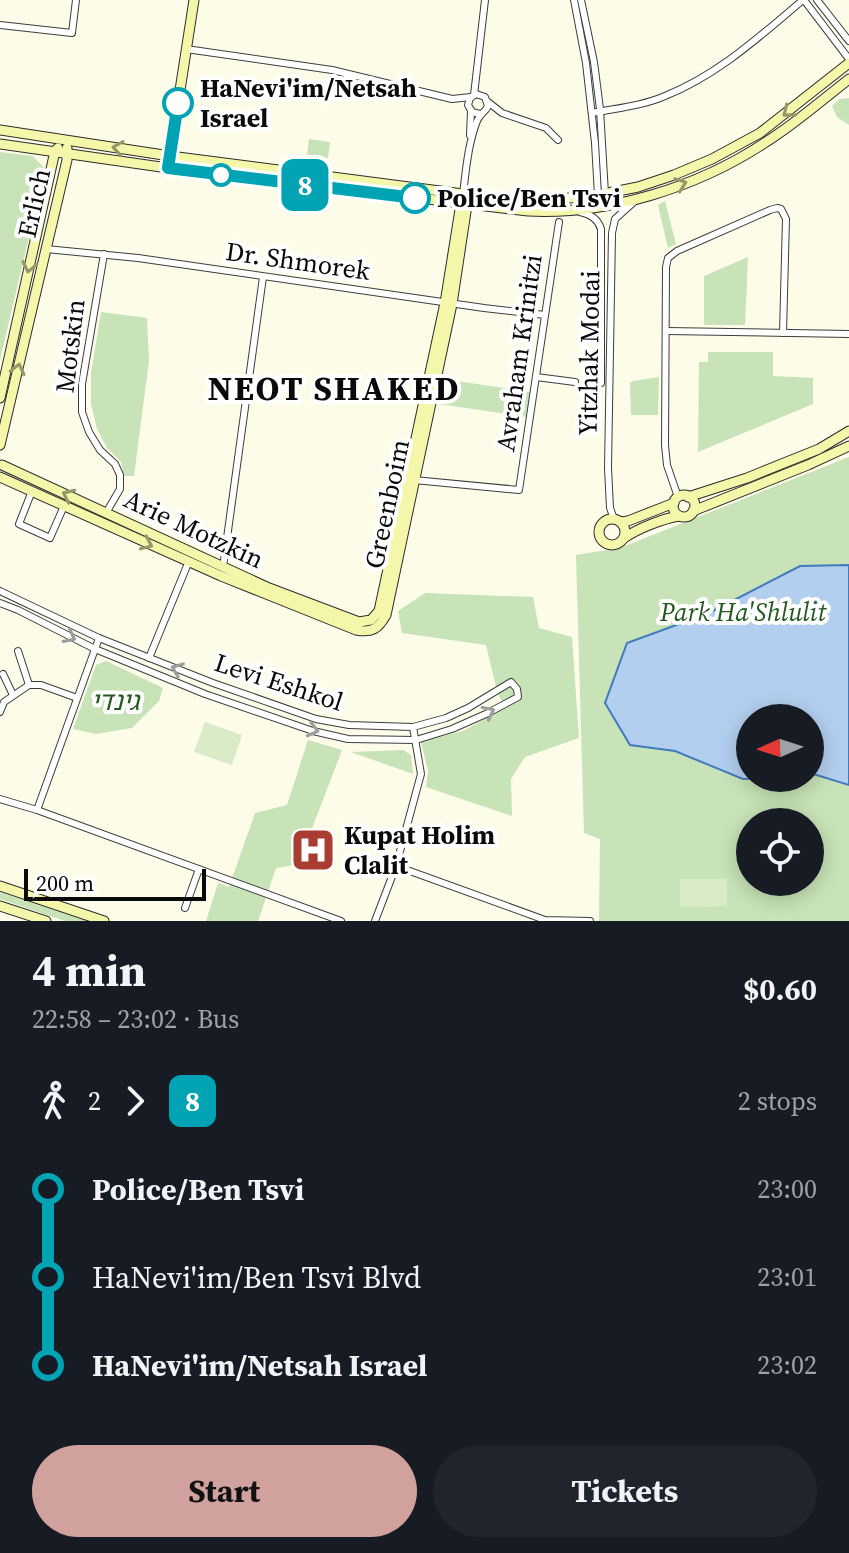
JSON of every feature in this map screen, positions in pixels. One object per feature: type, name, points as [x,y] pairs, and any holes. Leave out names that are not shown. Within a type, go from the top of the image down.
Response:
[{"type":"street","points":[[0,25],[72,33],[76,0]]},
{"type":"street","points":[[168,168],[194,0]]},
{"type":"street","points":[[463,201],[470,141],[469,101],[477,75],[485,0]]},
{"type":"street","points":[[574,0],[596,112]]},
{"type":"street","points":[[581,0],[594,62],[602,194]]},
{"type":"street","points":[[0,144],[168,168],[463,201],[538,201],[638,187],[729,151],[776,122],[849,61],[804,0],[724,64],[682,88],[640,105],[596,112]]},
{"type":"street","points":[[817,0],[849,41]]},
{"type":"street","points":[[186,49],[345,73],[452,99],[482,113],[502,113],[546,128],[558,140]]},
{"type":"street","points":[[477,75],[483,95],[502,113]]},
{"type":"street","points":[[0,130],[538,212],[573,210],[638,198],[739,159],[777,135],[849,79]]},
{"type":"street","points":[[831,94],[849,92]]},
{"type":"street","points":[[452,99],[483,95]]},
{"type":"street","points":[[470,141],[488,102]]},
{"type":"street","name":"Erlich","points":[[0,398],[55,151],[65,140]]},
{"type":"street","name":"Erlich","points":[[0,445],[69,153],[65,140]]},
{"type":"street","points":[[35,148],[48,159],[51,169]]},
{"type":"street","name":"Yitzhak Modai","points":[[618,520],[610,508],[608,483],[610,254],[615,219],[638,198]]},
{"type":"street","name":"Greenboim","points":[[371,620],[379,611],[410,479],[448,303],[463,201]]},
{"type":"street","points":[[679,516],[674,511],[680,499],[667,465],[665,445],[668,258],[777,208],[783,211],[786,219],[783,333]]},
{"type":"street","name":"Yitzhak Modai","points":[[573,210],[591,216],[599,224],[601,236],[601,383]]},
{"type":"street","name":"Avraham Krinitzi","points":[[410,479],[519,490],[559,222]]},
{"type":"street","name":"Dr. Shmorek","points":[[46,249],[104,254],[545,315]]},
{"type":"street","name":"Motskin","points":[[98,522],[120,489],[120,475],[115,464],[100,450],[82,412],[82,384],[104,254]]},
{"type":"street","points":[[222,571],[263,277]]},
{"type":"street","points":[[600,301],[610,310]]},
{"type":"street","points":[[666,331],[847,335]]},
{"type":"street","points":[[536,377],[575,382]]},
{"type":"street","points":[[618,520],[626,532],[624,538],[614,546],[607,545],[599,531],[605,521],[618,520],[628,521],[680,499],[747,478],[819,449],[849,431]]},
{"type":"street","points":[[624,538],[679,516],[689,516],[693,511],[849,446]]},
{"type":"street","name":"Arie Motzkin","points":[[0,468],[106,513],[190,557]]},
{"type":"street","name":"Arie Motzkin","points":[[0,468],[32,491],[98,522],[190,557],[356,630],[369,632]]},
{"type":"street","name":"Greenboim","points":[[369,632],[379,627],[386,615],[410,479]]},
{"type":"street","points":[[32,491],[19,524],[50,538],[64,506]]},
{"type":"street","points":[[680,499],[694,503],[693,511]]},
{"type":"street","points":[[149,658],[190,557]]},
{"type":"street","name":"Arie Motzkin","points":[[222,571],[359,622],[371,620]]},
{"type":"street","name":"Levi Eshkol","points":[[0,591],[99,638],[316,719],[349,725],[413,727],[468,708],[511,682],[517,689],[518,697],[452,729],[416,740],[348,739],[313,731],[205,694],[95,649],[0,603]]},
{"type":"street","points":[[37,810],[99,638]]},
{"type":"street","points":[[18,651],[29,685]]},
{"type":"street","points":[[3,674],[13,695]]},
{"type":"street","points":[[40,677],[41,685]]},
{"type":"street","points":[[0,710],[4,702],[29,685],[41,685],[51,693],[62,688],[77,698]]},
{"type":"street","points":[[375,921],[396,866],[421,774],[413,727]]},
{"type":"street","points":[[0,799],[341,921]]},
{"type":"street","points":[[396,866],[545,920],[590,921]]},
{"type":"street","points":[[185,908],[199,869]]},
{"type":"street","points":[[0,886],[104,921]]},
{"type":"street","points":[[0,906],[46,921]]},
{"type":"green space","points":[[849,98],[849,125],[837,117],[832,106],[840,99]]},
{"type":"green space","points":[[309,139],[330,142],[328,158],[307,156]]},
{"type":"green space","points":[[0,152],[33,156],[45,169],[0,360]]},
{"type":"green space","points":[[665,201],[676,244],[668,248],[658,205]]},
{"type":"green space","points":[[748,257],[745,325],[704,325],[704,276]]},
{"type":"green space","points":[[101,312],[147,318],[149,361],[134,476],[124,476],[121,462],[107,448],[97,429],[91,404],[91,373]]},
{"type":"green space","points":[[708,352],[773,352],[773,376],[813,378],[813,404],[698,452],[699,362],[708,362]]},
{"type":"green space","points":[[659,377],[658,415],[631,415],[630,383]]},
{"type":"green space","points":[[443,379],[530,392],[527,417],[439,404]]},
{"type":"green space","name":"Park Ha'Shlulit","points":[[849,457],[849,921],[599,921],[600,839],[584,833],[576,555],[620,548]]},
{"type":"green space","points":[[425,593],[533,597],[539,628],[572,637],[579,738],[525,757],[511,779],[512,816],[426,787],[428,771],[421,742],[463,731],[505,708],[497,691],[486,645],[402,633],[398,611]]},
{"type":"green space","name":"גינדי","points":[[106,661],[163,688],[159,701],[132,728],[96,734],[73,729],[96,665]]},
{"type":"green space","points":[[205,722],[242,735],[232,765],[194,752]]},
{"type":"green space","points":[[308,740],[342,750],[300,860],[276,868],[258,921],[206,921],[218,883],[229,887],[255,813],[287,805]]},
{"type":"green space","points":[[403,750],[411,755],[413,774],[351,752]]},
{"type":"green space","points":[[680,879],[727,879],[727,906],[680,907]]},
{"type":"green space","points":[[0,892],[92,921],[65,921],[0,899]]},
{"type":"water","points":[[849,565],[849,785],[824,777],[824,704],[736,704],[736,776],[675,751],[630,745],[605,703],[627,643],[709,613],[800,566]]},
{"type":"bus line","name":"8","points":[[178,103],[168,168],[415,198]]},
{"type":"place","name":"HaNevi'im/Netsah Israel","points":[[178,103]]},
{"type":"place","name":"Police/Ben Tsvi","points":[[415,198]]},
{"type":"place","name":"Kupat Holim Clalit","points":[[313,850]]},
{"type":"district","name":"NEOT SHAKED","points":[[334,388]]}]
